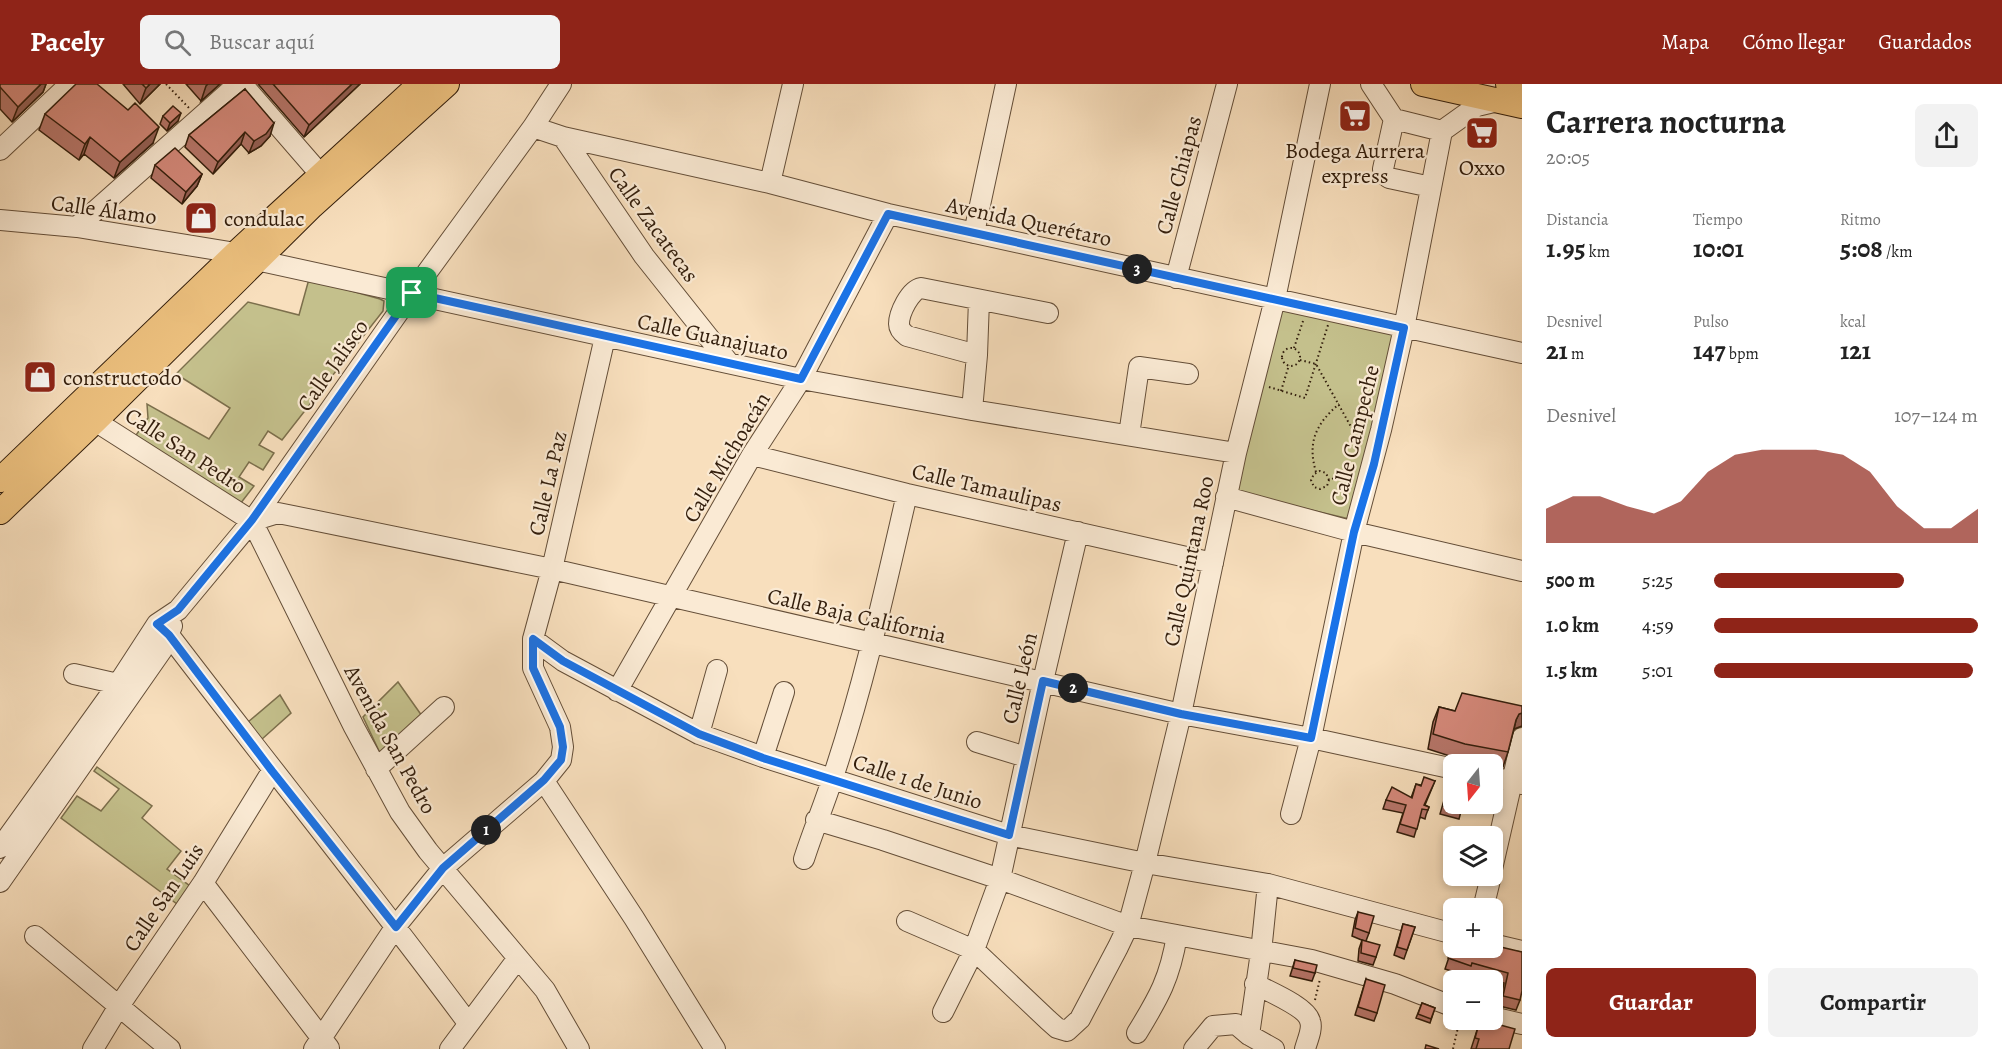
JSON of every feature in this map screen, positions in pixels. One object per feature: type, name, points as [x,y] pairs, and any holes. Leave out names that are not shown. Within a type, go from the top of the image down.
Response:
[{"type":"main road","points":[[0,512],[95,421],[321,176],[420,84]]},
{"type":"main road","points":[[0,480],[246,257],[447,84]]},
{"type":"main road","points":[[1423,84],[1510,97],[1522,87]]},
{"type":"street","points":[[77,227],[240,84],[321,176]]},
{"type":"street","name":"Calle Jalisco","points":[[0,848],[118,684],[252,520],[412,293],[533,127],[561,84]]},
{"type":"street","points":[[770,183],[793,84]]},
{"type":"street","points":[[974,233],[1006,84]]},
{"type":"street","name":"Calle Chiapas","points":[[1176,278],[1227,84]]},
{"type":"street","name":"Calle Quintana Roo","points":[[974,950],[1057,1028],[1067,1031],[1080,1019],[1128,926],[1181,714],[1226,497],[1275,299],[1320,84]]},
{"type":"street","points":[[1371,84],[1394,119],[1442,130],[1478,106],[1510,97]]},
{"type":"street","points":[[0,150],[62,86]]},
{"type":"street","points":[[1394,119],[1383,169],[1384,174],[1389,178],[1431,187]]},
{"type":"street","points":[[533,127],[563,137]]},
{"type":"street","name":"Calle Campeche","points":[[1291,814],[1311,738],[1354,532],[1374,464],[1404,328],[1442,130]]},
{"type":"street","name":"Avenida Querétaro","points":[[563,137],[770,183],[888,214],[1522,353]]},
{"type":"street","name":"Calle Zacatecas","points":[[563,137],[644,256],[729,363]]},
{"type":"street","name":"Calle Michoacán","points":[[617,691],[752,455],[801,379],[888,214]]},
{"type":"street","name":"Calle Álamo","points":[[0,220],[77,227],[246,257]]},
{"type":"street","name":"Calle Guanajuato","points":[[246,257],[801,379],[972,410],[1236,453]]},
{"type":"street","points":[[977,355],[907,336],[901,332],[899,324],[910,295],[921,288],[1047,313]]},
{"type":"street","points":[[972,410],[980,300]]},
{"type":"street","name":"Calle La Paz","points":[[533,639],[552,569],[605,337]]},
{"type":"street","points":[[1129,435],[1139,367],[1188,374]]},
{"type":"street","name":"Calle San Pedro","points":[[95,421],[252,520]]},
{"type":"street","name":"Calle Tamaulipas","points":[[752,455],[907,494],[1212,563]]},
{"type":"street","points":[[804,859],[816,820],[833,779],[872,644],[907,494]]},
{"type":"street","points":[[1226,497],[1354,532],[1522,571]]},
{"type":"street","name":"Calle Baja California","points":[[252,520],[278,513],[552,569],[1181,714],[1311,738],[1443,767]]},
{"type":"street","name":"Avenida San Pedro","points":[[252,520],[376,769],[400,812],[443,868],[545,990],[579,1049]]},
{"type":"street","name":"Calle León","points":[[943,1012],[974,950],[1000,879],[1078,532]]},
{"type":"street","points":[[163,630],[396,927],[468,1023]]},
{"type":"street","name":"Calle Jalisco","points":[[0,882],[162,650],[163,630]]},
{"type":"street","points":[[203,884],[322,1045],[396,927],[443,868],[544,780],[561,760],[563,747],[560,727],[533,668],[533,639]]},
{"type":"street","name":"Calle 1 de Junio","points":[[533,639],[563,661],[699,734],[763,758],[1009,835],[1144,863],[1268,885],[1443,931]]},
{"type":"street","points":[[699,734],[717,670]]},
{"type":"street","points":[[74,674],[118,684]]},
{"type":"street","points":[[763,758],[784,692]]},
{"type":"street","points":[[376,769],[444,707]]},
{"type":"street","points":[[1503,831],[1517,783],[1522,738]]},
{"type":"street","points":[[978,742],[1026,757]]},
{"type":"street","name":"Calle San Luis","points":[[93,1049],[119,1006],[203,884],[272,771]]},
{"type":"street","points":[[544,780],[716,1049]]},
{"type":"street","points":[[816,820],[1000,879],[1128,926],[1324,963],[1395,984],[1443,1003]]},
{"type":"street","points":[[1249,1035],[1268,885]]},
{"type":"street","points":[[907,921],[974,950]]},
{"type":"street","points":[[1137,1033],[1160,995],[1172,965],[1177,935]]},
{"type":"street","points":[[35,936],[170,1049]]},
{"type":"street","points":[[1503,947],[1522,951]]},
{"type":"street","points":[[450,1049],[518,958]]},
{"type":"street","points":[[1255,984],[1304,1011],[1310,1020],[1305,1049]]},
{"type":"street","points":[[1503,1020],[1522,1024]]},
{"type":"street","points":[[1194,1049],[1213,1026],[1236,1024],[1249,1035],[1274,1049]]},
{"type":"path","points":[[166,84],[199,119]]},
{"type":"path","points":[[1294,348],[1304,318]]},
{"type":"path","points":[[1264,386],[1305,398],[1329,323]]},
{"type":"path","points":[[1294,348],[1299,353],[1300,360]]},
{"type":"path","points":[[1294,348],[1282,354],[1284,362],[1295,365],[1300,360]]},
{"type":"path","points":[[1300,360],[1316,364],[1361,444]]},
{"type":"path","points":[[1281,391],[1289,365]]},
{"type":"path","points":[[1329,480],[1327,486],[1317,489],[1311,480],[1316,472],[1312,459],[1312,442],[1323,418],[1339,404]]},
{"type":"path","points":[[1329,480],[1362,467]]},
{"type":"path","points":[[1316,472],[1323,471],[1329,480]]},
{"type":"path","points":[[1310,1020],[1324,963]]},
{"type":"path","points":[[1453,1049],[1458,1030]]},
{"type":"shaded area","points":[[309,279],[380,299],[384,301],[383,311],[282,440],[268,431],[259,445],[274,453],[263,470],[249,462],[239,477],[254,486],[237,508],[134,438],[148,418],[147,404],[209,439],[230,408],[176,374],[248,302],[299,315]]},
{"type":"shaded area","points":[[1276,301],[1402,329],[1358,521],[1230,491]]},
{"type":"shaded area","points":[[398,682],[422,716],[381,755],[363,717]]},
{"type":"shaded area","points":[[280,695],[291,713],[261,740],[248,722]]},
{"type":"shaded area","points":[[97,767],[152,806],[142,818],[181,851],[167,869],[190,886],[177,904],[61,818],[77,796],[101,811],[119,789],[94,771]]},
{"type":"building","points":[[0,84],[41,84],[18,107],[0,87]]},
{"type":"building","points":[[76,84],[97,84],[128,110],[135,103],[159,127],[120,162],[90,137],[85,144],[45,114]]},
{"type":"building","points":[[273,84],[352,84],[309,125]]},
{"type":"building","points":[[245,89],[274,123],[266,134],[254,141],[245,132],[218,162],[189,135]]},
{"type":"building","points":[[173,106],[181,113],[170,123],[163,116]]},
{"type":"building","points":[[175,148],[202,174],[186,192],[155,165]]},
{"type":"building","points":[[1462,693],[1522,706],[1522,713],[1516,720],[1508,752],[1465,744],[1433,734],[1439,707],[1455,711]]},
{"type":"building","points":[[1424,777],[1435,781],[1424,805],[1429,807],[1428,810],[1422,809],[1417,829],[1400,824],[1406,805],[1386,800],[1392,787],[1412,798],[1416,784],[1421,786]]},
{"type":"building","points":[[1358,912],[1374,916],[1369,933],[1355,928]]},
{"type":"building","points":[[1403,924],[1415,927],[1407,950],[1397,947]]},
{"type":"building","points":[[1362,940],[1380,945],[1376,957],[1361,953]]},
{"type":"building","points":[[1503,948],[1522,952],[1520,1000],[1503,996],[1508,973],[1472,963],[1471,966],[1448,958],[1503,958]]},
{"type":"building","points":[[1295,960],[1317,965],[1315,973],[1293,968]]},
{"type":"building","points":[[1366,979],[1385,985],[1377,1013],[1358,1007]]},
{"type":"building","points":[[1422,1003],[1435,1008],[1431,1019],[1418,1014]]},
{"type":"building","points":[[1503,1026],[1515,1029],[1509,1049],[1476,1049],[1479,1039],[1475,1038],[1477,1030],[1503,1030]]},
{"type":"building","points":[[1426,1045],[1439,1049],[1425,1049]]},
{"type":"place","name":"Bodega Aurrera express","points":[[1355,116]]},
{"type":"place","name":"Oxxo","points":[[1482,133]]},
{"type":"place","name":"condulac","points":[[201,218]]},
{"type":"place","name":"constructodo","points":[[40,377]]},
{"type":"route","points":[[888,214],[1404,328],[1374,464],[1354,532],[1311,738],[1181,714],[1043,681],[1009,835],[763,758],[699,734],[563,661],[533,639],[533,668],[560,727],[563,747],[561,760],[552,773],[443,868],[396,927],[272,771],[169,635],[157,624],[178,610],[252,520],[412,293],[801,379],[888,214]]}]
